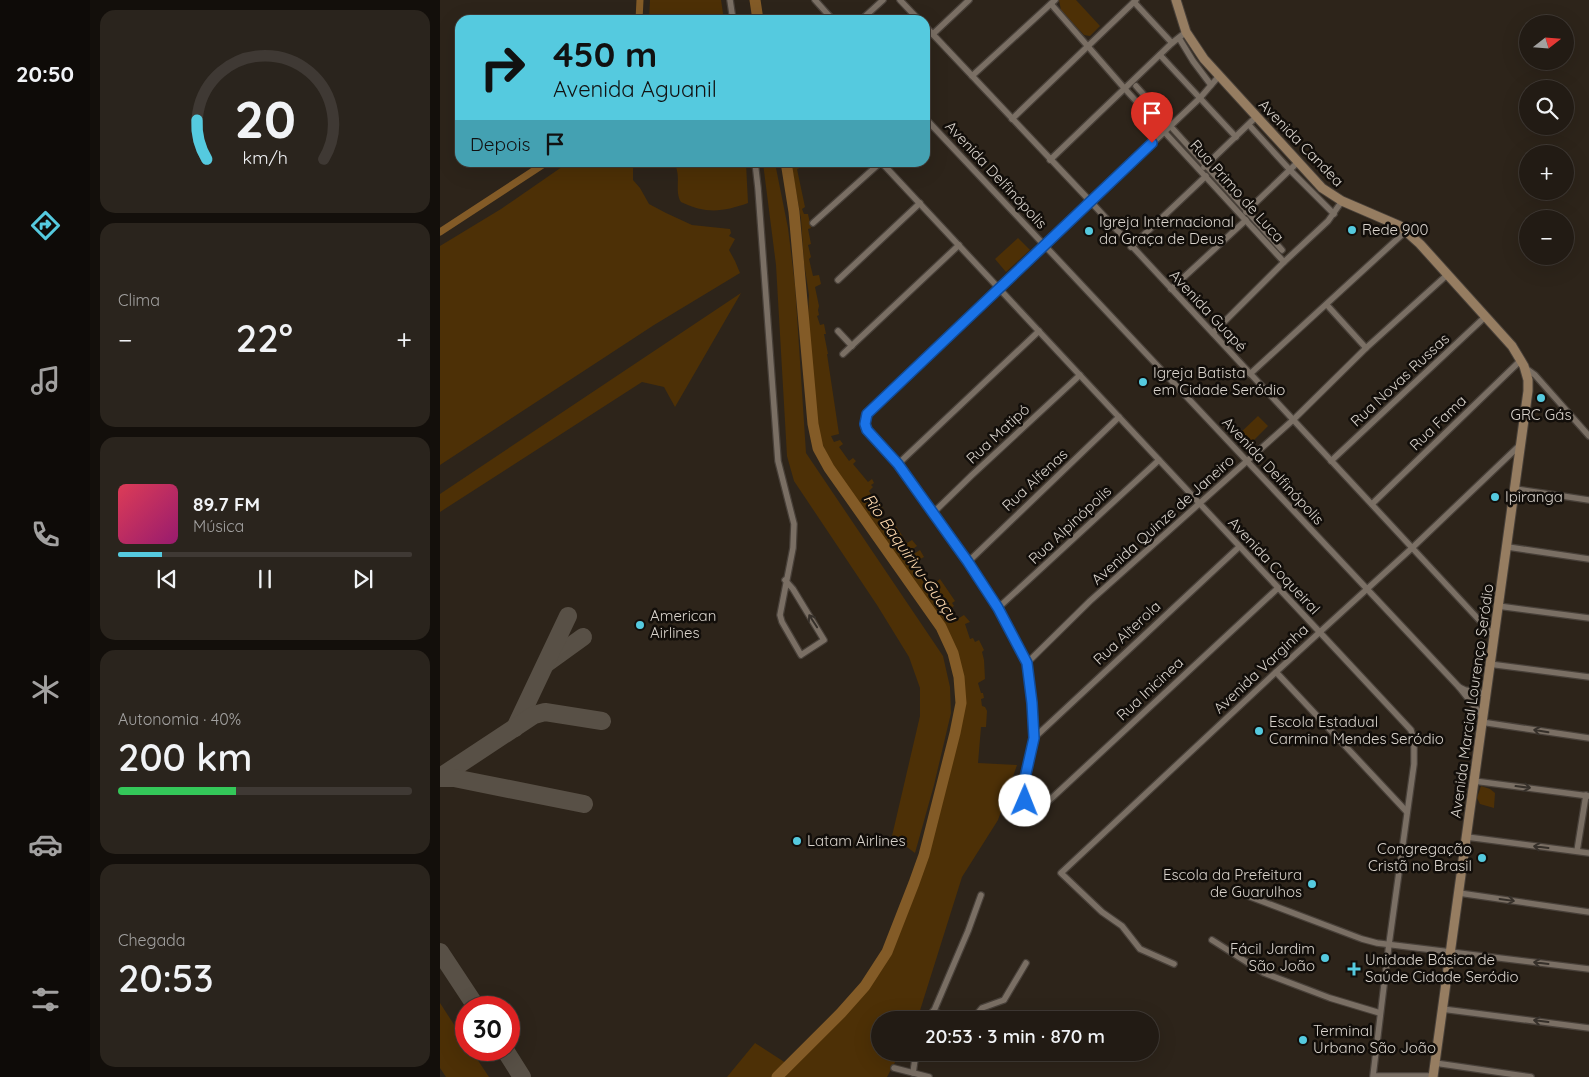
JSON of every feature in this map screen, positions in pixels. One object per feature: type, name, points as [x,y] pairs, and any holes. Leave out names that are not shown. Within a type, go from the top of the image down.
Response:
[{"type":"main road","name":"Avenida Candea","points":[[1176,0],[1182,35],[1322,188],[1342,201],[1389,220],[1406,231],[1486,316],[1512,346],[1522,363]]},
{"type":"main road","name":"Avenida Marcial Lourenço Seródio","points":[[1433,1077],[1521,443],[1528,385],[1522,363]]},
{"type":"street","points":[[730,0],[733,15]]},
{"type":"street","points":[[815,0],[828,15]]},
{"type":"street","points":[[866,15],[883,0]]},
{"type":"street","points":[[900,0],[914,15]]},
{"type":"street","points":[[933,34],[969,0]]},
{"type":"street","points":[[1012,119],[1135,1],[1172,43]]},
{"type":"street","points":[[972,76],[1053,2]]},
{"type":"street","name":"Rua Primo de Luca","points":[[1053,2],[1125,88],[1245,216],[1284,262]]},
{"type":"street","name":"Avenida Guapé","points":[[930,31],[1494,636]]},
{"type":"street","points":[[1050,160],[1182,35],[1193,61],[1211,85]]},
{"type":"street","points":[[1160,55],[1236,137]]},
{"type":"street","points":[[1034,738],[1027,663],[998,608],[968,562],[898,464],[871,436],[865,424],[867,414],[1165,131],[1172,127],[1219,76]]},
{"type":"street","points":[[1136,86],[1206,165],[1245,216],[1282,250]]},
{"type":"street","points":[[1201,170],[1256,117]]},
{"type":"street","name":"Avenida Delfinópolis","points":[[930,123],[1459,687],[1482,719]]},
{"type":"street","points":[[1249,125],[1334,214]]},
{"type":"street","points":[[1170,289],[1298,162]]},
{"type":"street","points":[[756,167],[778,461],[794,524],[793,548],[786,580],[780,614],[782,622],[802,655],[824,640],[786,580]]},
{"type":"street","points":[[813,223],[875,167]]},
{"type":"street","name":"Avenida Coqueiral","points":[[886,167],[1411,730],[1415,751],[1373,1076],[1433,1077]]},
{"type":"street","points":[[1132,247],[1206,176]]},
{"type":"street","points":[[1212,333],[1334,214],[1342,201]]},
{"type":"street","points":[[838,280],[920,203]]},
{"type":"street","points":[[1250,374],[1406,231]]},
{"type":"street","points":[[843,354],[959,245]]},
{"type":"street","name":"Avenida Quinze de Janeiro","points":[[1027,663],[1090,601],[1293,420],[1366,348],[1448,274]]},
{"type":"street","points":[[1327,305],[1366,348]]},
{"type":"street","name":"Rua Novas Russas","points":[[1331,461],[1486,316]]},
{"type":"street","points":[[838,331],[852,346]]},
{"type":"street","points":[[898,464],[1039,331]]},
{"type":"street","points":[[1522,363],[1589,436]]},
{"type":"street","name":"Rua Fama","points":[[1372,504],[1522,363]]},
{"type":"street","name":"Rua Matipó","points":[[934,513],[972,475],[1080,375]]},
{"type":"street","name":"Rua Alfenas","points":[[968,562],[1119,417]]},
{"type":"street","name":"Avenida Varginha","points":[[1174,964],[1140,949],[1122,926],[1102,912],[1061,872],[1412,548],[1521,443]]},
{"type":"street","name":"Rua Alpinópolis","points":[[998,608],[1159,460]]},
{"type":"street","points":[[1515,489],[1589,500]]},
{"type":"street","name":"Rua Alterola","points":[[1034,738],[1239,547]]},
{"type":"street","points":[[1508,547],[1589,560]]},
{"type":"street","name":"Rua Inicinea","points":[[1034,738],[1023,794],[1028,806],[1036,810],[1040,809],[1278,588]]},
{"type":"street","points":[[1498,606],[1589,618]]},
{"type":"street","points":[[1489,664],[1589,677]]},
{"type":"street","points":[[1276,672],[1407,812]]},
{"type":"street","points":[[1459,687],[1485,694]]},
{"type":"street","points":[[1482,719],[1589,738]]},
{"type":"street","points":[[1474,781],[1587,795],[1577,851]]},
{"type":"street","points":[[1467,837],[1589,853]]},
{"type":"street","points":[[1240,893],[1362,939],[1589,970]]},
{"type":"street","points":[[1459,893],[1589,912]]},
{"type":"street","points":[[933,1011],[968,931],[981,895]]},
{"type":"street","points":[[1212,940],[1264,973],[1330,998],[1380,1013]]},
{"type":"street","points":[[980,1011],[982,1008],[1004,1000],[1026,963]]},
{"type":"street","points":[[1442,1009],[1589,1028]]},
{"type":"street","points":[[913,1073],[915,1061]]},
{"type":"street","points":[[1435,1063],[1531,1077]]},
{"type":"street","points":[[894,1068],[930,1077]]},
{"type":"shaded area","points":[[650,0],[721,0],[723,15],[649,15]]},
{"type":"shaded area","points":[[1059,0],[1076,0],[1100,26],[1090,36],[1084,35],[1061,10]]},
{"type":"shaded area","points":[[562,167],[634,167],[633,180],[649,204],[692,225],[730,229],[731,233],[729,236],[735,239],[729,250],[740,273],[654,325],[440,465],[440,246],[501,209]]},
{"type":"shaded area","points":[[746,167],[748,203],[722,210],[707,210],[681,202],[678,193],[676,168]]},
{"type":"shaded area","points":[[764,167],[776,167],[788,228],[795,285],[806,453],[943,656],[950,687],[951,713],[915,853],[892,836],[920,716],[920,688],[909,657],[877,605],[794,481],[787,456],[776,265]]},
{"type":"shaded area","points":[[792,167],[800,167],[797,169],[805,207],[802,209],[804,214],[808,214],[811,228],[808,229],[811,244],[808,245],[811,257],[809,259],[813,276],[819,275],[821,284],[815,287],[819,306],[819,315],[817,316],[820,325],[824,324],[826,334],[824,334],[839,434],[831,436],[834,442],[840,440],[843,444],[839,447],[849,461],[853,458],[856,461],[853,464],[868,482],[872,479],[874,483],[871,485],[873,487],[869,491],[877,504],[879,503],[884,510],[877,515],[889,530],[896,526],[907,543],[912,540],[917,546],[910,551],[912,555],[920,550],[924,557],[920,559],[918,564],[924,572],[921,575],[931,586],[940,579],[955,601],[952,603],[954,606],[949,610],[956,620],[964,615],[970,622],[965,624],[970,639],[973,638],[975,642],[979,640],[984,650],[982,652],[985,679],[978,683],[984,698],[981,699],[982,706],[987,711],[986,727],[981,727],[978,763],[1017,765],[998,820],[962,877],[920,1011],[871,1011],[871,1061],[896,1061],[887,1077],[727,1077],[755,1043],[789,1065],[865,986],[905,917],[957,723],[961,723],[965,699],[963,675],[945,625],[869,517],[849,494],[833,469],[816,429],[811,383],[809,295],[804,263],[801,219]]},
{"type":"shaded area","points":[[1018,238],[1030,250],[1006,272],[995,259]]},
{"type":"shaded area","points":[[741,293],[675,407],[664,387],[642,382],[440,512],[440,494]]},
{"type":"shaded area","points":[[1258,416],[1268,426],[1247,447],[1237,436]]},
{"type":"shaded area","points":[[1481,786],[1495,793],[1494,808],[1480,804],[1477,798]]},
{"type":"shaded area","points":[[440,1003],[455,1026],[455,1061],[478,1061],[489,1077],[446,1077],[440,1068]]},
{"type":"waterway","points":[[639,15],[640,0]]},
{"type":"waterway","name":"Rio Baquirivu-Guaçu","points":[[755,0],[757,15]]},
{"type":"waterway","points":[[440,232],[539,167]]},
{"type":"waterway","name":"Rio Baquirivu-Guaçu","points":[[777,1077],[841,1013],[865,986],[887,952],[924,855],[961,703],[959,677],[953,653],[941,627],[829,468],[818,448],[813,424],[794,212],[787,167]]},
{"type":"taxiway","points":[[515,728],[568,616]]},
{"type":"taxiway","points":[[547,663],[583,637]]},
{"type":"taxiway","points":[[440,777],[534,715],[545,712],[602,721]]},
{"type":"taxiway","points":[[440,778],[454,778],[584,804]]},
{"type":"taxiway","points":[[440,952],[469,996]]},
{"type":"taxiway","points":[[512,1061],[522,1077]]},
{"type":"place","name":"Rede 900","points":[[1352,230]]},
{"type":"place","name":"Igreja Internacional da Graça de Deus","points":[[1089,231]]},
{"type":"place","name":"Igreja Batista em Cidade Seródio","points":[[1143,382]]},
{"type":"place","name":"GRC Gás","points":[[1541,398]]},
{"type":"place","name":"Ipiranga","points":[[1495,497]]},
{"type":"place","name":"American Airlines","points":[[640,625]]},
{"type":"place","name":"Escola Estadual Carmina Mendes Seródio","points":[[1259,731]]},
{"type":"place","name":"Latam Airlines","points":[[797,841]]},
{"type":"place","name":"Congregação Cristã no Brasil","points":[[1482,858]]},
{"type":"place","name":"Escola da Prefeitura de Guarulhos","points":[[1312,884]]},
{"type":"place","name":"Fácil Jardim São João","points":[[1325,958]]},
{"type":"place","name":"Unidade Básica de Saúde Cidade Seródio","points":[[1354,969]]},
{"type":"place","name":"Terminal Urbano São João","points":[[1303,1040]]},
{"type":"route","points":[[1025,801],[1023,787],[1034,738],[1027,663],[998,608],[968,562],[898,464],[871,436],[867,430],[865,419],[867,414],[1152,143]]}]
